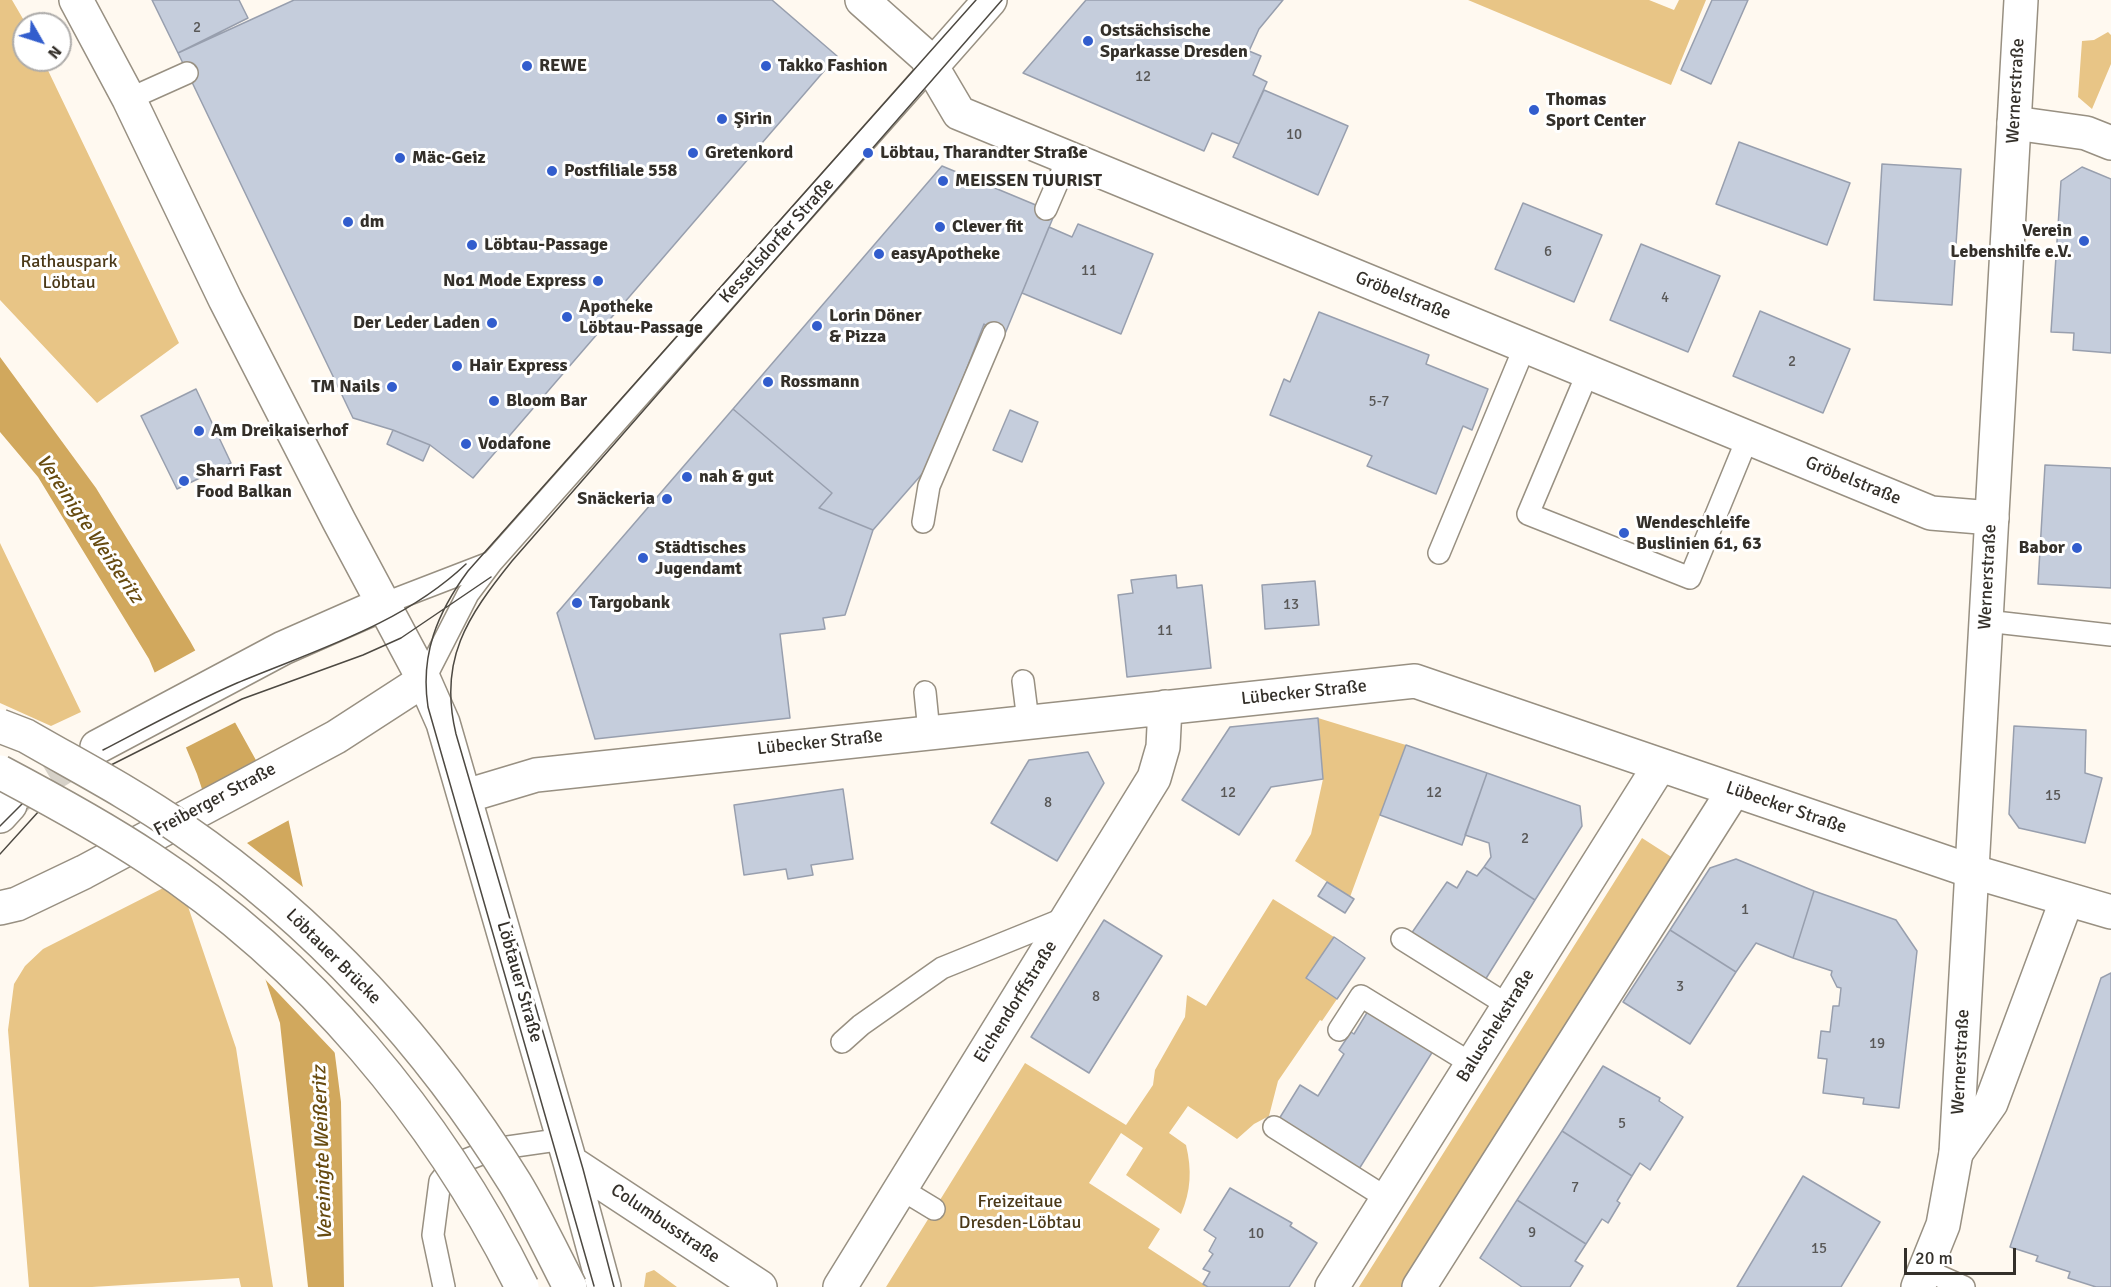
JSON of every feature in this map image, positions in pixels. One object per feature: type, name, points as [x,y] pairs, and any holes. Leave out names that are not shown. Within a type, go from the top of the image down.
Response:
[{"type":"street","name":"Löbtauer Straße","points":[[76,0],[129,99],[225,299],[382,604],[424,680],[443,723],[466,796],[604,1287]]},
{"type":"street","name":"Gröbelstraße","points":[[862,0],[926,57],[959,113],[1931,513],[1992,519]]},
{"type":"street","name":"Kesselsdorfer Straße","points":[[931,67],[990,0]]},
{"type":"street","name":"Wernerstraße","points":[[1922,1279],[1942,1225],[1956,1153],[2021,0]]},
{"type":"street","points":[[2014,123],[2086,133],[2111,143]]},
{"type":"street","points":[[98,746],[283,648],[382,604]]},
{"type":"street","name":"Freiberger Straße","points":[[0,908],[17,904],[84,872],[351,729],[424,680]]},
{"type":"street","name":"Lübecker Straße","points":[[466,796],[536,775],[1415,681],[1971,871],[2111,912]]},
{"type":"street","name":"Eichendorffstraße","points":[[840,1287],[1154,778],[1162,747],[1165,707]]},
{"type":"street","name":"Löbtauer Brücke","points":[[0,726],[35,741],[180,828],[250,880],[327,947],[420,1048],[472,1117],[516,1184],[570,1287]]},
{"type":"street","name":"Baluschekstraße","points":[[1332,1287],[1660,765]]},
{"type":"street","points":[[1419,1287],[1734,790]]},
{"type":"street","points":[[7,796],[83,816],[151,859],[245,931],[296,977],[383,1071],[434,1137],[481,1210],[522,1287]]},
{"type":"street","name":"Wernerstraße","points":[[1956,1153],[1991,1103],[2067,899]]},
{"type":"street","name":"Columbusstraße","points":[[567,1150],[760,1287]]},
{"type":"lane","name":"Kesselsdorfer Straße","points":[[424,680],[468,594],[492,562],[931,67]]},
{"type":"lane","points":[[129,99],[187,73]]},
{"type":"lane","points":[[1046,209],[1068,158]]},
{"type":"lane","points":[[923,522],[929,486],[994,333]]},
{"type":"lane","points":[[1439,553],[1525,346]]},
{"type":"lane","points":[[1588,372],[1528,514],[1690,578],[1748,437]]},
{"type":"lane","name":"Kesselsdorfer Straße","points":[[382,604],[492,562]]},
{"type":"lane","points":[[1986,621],[2111,635]]},
{"type":"lane","points":[[1023,681],[1028,721]]},
{"type":"lane","points":[[925,692],[929,732]]},
{"type":"lane","points":[[842,1042],[861,1025],[942,968],[1069,917]]},
{"type":"lane","points":[[1402,939],[1509,1006]]},
{"type":"lane","points":[[1339,1030],[1361,996],[1472,1064]]},
{"type":"lane","points":[[1274,1127],[1388,1199]]},
{"type":"lane","points":[[444,1287],[433,1235],[440,1180],[453,1166],[494,1149],[567,1150]]},
{"type":"lane","points":[[901,1189],[934,1209]]},
{"type":"lane","points":[[1922,1279],[1964,1287]]},
{"type":"green space","name":"Rathauspark Löbtau","points":[[0,0],[12,0],[19,12],[12,12],[12,72],[49,72],[179,343],[97,403],[0,300]]},
{"type":"green space","points":[[1468,0],[1649,0],[1674,10],[1679,0],[1706,0],[1671,85]]},
{"type":"green space","points":[[2108,32],[2111,35],[2111,64],[2092,109],[2078,97],[2082,41],[2094,40]]},
{"type":"green space","points":[[0,543],[81,712],[51,726],[0,703]]},
{"type":"green space","points":[[1318,718],[1406,745],[1350,897],[1295,861],[1311,834],[1323,779]]},
{"type":"green space","points":[[1642,838],[1673,858],[1402,1287],[1359,1287]]},
{"type":"green space","points":[[179,880],[236,1048],[273,1287],[241,1287],[239,1278],[92,1287],[29,1287],[8,1030],[14,984],[25,966],[43,949]]},
{"type":"green space","name":"Freizeitaue Dresden-Löbtau","points":[[1273,899],[1334,937],[1306,978],[1337,999],[1278,1081],[1269,1116],[1254,1124],[1237,1139],[1188,1106],[1169,1133],[1186,1145],[1188,1154],[1189,1189],[1181,1214],[1126,1175],[1143,1148],[1121,1133],[1089,1183],[1160,1229],[1148,1248],[1208,1287],[886,1287],[1025,1063],[1126,1125],[1153,1085],[1155,1070],[1185,1017],[1187,995],[1206,1006]]},
{"type":"green space","points":[[654,1270],[677,1287],[644,1287],[646,1273]]},
{"type":"water","name":"Vereinigte Weißeritz","points":[[0,357],[96,488],[190,641],[288,818],[329,1008],[341,1102],[344,1287],[308,1287],[280,1023],[197,774],[149,659],[38,477],[0,432]]},
{"type":"pier","points":[[198,649],[238,721],[183,749],[152,674]]},
{"type":"pier","points":[[259,760],[291,819],[247,843],[308,891],[332,1007],[338,1056],[261,975],[200,792]]},
{"type":"building","points":[[152,0],[239,0],[248,18],[178,53]]},
{"type":"building","name":"Löbtau-Passage","points":[[294,0],[772,0],[837,56],[473,478],[430,445],[393,430],[353,418],[178,53]]},
{"type":"building","points":[[1086,0],[1283,0],[1259,29],[1249,51],[1261,56],[1253,75],[1267,82],[1239,144],[1212,133],[1204,151],[1023,73]]},
{"type":"building","points":[[1712,0],[1748,0],[1711,84],[1681,70]]},
{"type":"building","points":[[1264,90],[1348,126],[1318,195],[1233,157]]},
{"type":"building","points":[[1739,142],[1850,183],[1827,245],[1716,204]]},
{"type":"building","points":[[1882,164],[1961,169],[1952,305],[1874,300]]},
{"type":"building","points":[[942,166],[1055,213],[1002,341],[984,324],[929,466],[873,530],[819,508],[832,493],[733,409]]},
{"type":"building","name":"Verein Lebenshilfe e.V.","points":[[2082,167],[2111,179],[2111,353],[2073,350],[2074,333],[2051,332],[2061,181]]},
{"type":"building","points":[[1523,203],[1602,235],[1574,302],[1495,269]]},
{"type":"building","points":[[1078,224],[1153,254],[1121,334],[1022,293],[1049,227],[1072,237]]},
{"type":"building","points":[[1641,244],[1720,276],[1688,352],[1610,320]]},
{"type":"building","points":[[1760,311],[1850,349],[1823,413],[1733,376]]},
{"type":"building","points":[[1319,312],[1429,355],[1426,364],[1488,389],[1472,430],[1463,426],[1436,494],[1367,466],[1372,456],[1270,415],[1284,379],[1290,382]]},
{"type":"building","points":[[196,389],[231,463],[177,489],[141,416]]},
{"type":"building","points":[[733,409],[832,493],[819,508],[873,530],[845,615],[823,618],[825,629],[780,634],[790,718],[595,739],[557,613]]},
{"type":"building","points":[[1010,410],[1038,422],[1022,462],[993,450]]},
{"type":"building","points":[[393,430],[430,445],[423,461],[387,444]]},
{"type":"building","points":[[2045,465],[2111,468],[2111,588],[2038,584]]},
{"type":"building","points":[[1176,575],[1177,588],[1202,585],[1211,668],[1127,677],[1118,595],[1133,593],[1131,580]]},
{"type":"building","points":[[1315,581],[1319,625],[1265,629],[1262,585]]},
{"type":"building","points":[[1318,718],[1323,779],[1271,787],[1239,835],[1182,800],[1230,727]]},
{"type":"building","points":[[2014,726],[2086,730],[2085,773],[2102,778],[2085,843],[2019,828],[2009,814]]},
{"type":"building","points":[[1406,745],[1487,773],[1462,845],[1380,815]]},
{"type":"building","points":[[1088,752],[1104,783],[1057,861],[991,823],[1029,760]]},
{"type":"building","points":[[1487,773],[1580,806],[1582,826],[1535,900],[1484,867],[1491,857],[1489,843],[1465,835]]},
{"type":"building","points":[[843,789],[853,859],[811,865],[813,875],[788,879],[786,869],[744,875],[734,805]]},
{"type":"building","points":[[1736,859],[1814,891],[1793,958],[1756,943],[1736,972],[1670,930],[1710,868]]},
{"type":"building","points":[[1484,867],[1535,900],[1485,980],[1411,934],[1447,882],[1457,888],[1467,871],[1477,876]]},
{"type":"building","points":[[1327,882],[1354,899],[1345,913],[1318,896]]},
{"type":"building","points":[[1814,891],[1896,920],[1917,951],[1899,1108],[1863,1104],[1864,1098],[1823,1093],[1827,1059],[1818,1058],[1821,1031],[1830,1032],[1833,1006],[1839,1006],[1841,988],[1837,987],[1831,975],[1832,971],[1793,958]]},
{"type":"building","points":[[1104,920],[1162,956],[1089,1073],[1031,1037]]},
{"type":"building","points":[[1670,930],[1736,972],[1690,1044],[1623,1002]]},
{"type":"building","points":[[1334,937],[1365,958],[1337,999],[1306,978]]},
{"type":"building","points":[[2111,973],[2111,1287],[2096,1287],[2068,1278],[2070,1272],[2036,1261],[2038,1256],[2010,1247],[2101,978]]},
{"type":"building","points":[[1368,1011],[1433,1051],[1359,1169],[1279,1119],[1300,1085],[1318,1096],[1344,1054],[1339,1050],[1351,1032],[1354,1034]]},
{"type":"building","points":[[1603,1066],[1660,1098],[1659,1101],[1683,1117],[1650,1170],[1640,1163],[1632,1176],[1562,1131]]},
{"type":"building","points":[[1562,1131],[1632,1176],[1617,1201],[1620,1203],[1608,1223],[1602,1219],[1586,1244],[1517,1200]]},
{"type":"building","points":[[1803,1176],[1880,1222],[1841,1287],[1737,1287]]},
{"type":"building","points":[[1230,1188],[1292,1223],[1290,1226],[1317,1243],[1289,1287],[1208,1287],[1203,1284],[1210,1272],[1203,1269],[1213,1254],[1209,1251],[1216,1238],[1204,1230]]},
{"type":"building","points":[[1517,1200],[1586,1244],[1575,1261],[1583,1266],[1570,1287],[1522,1287],[1480,1258]]},
{"type":"tunnel","points":[[10,805],[24,791],[93,750]]},
{"type":"tram line","points":[[594,1286],[428,707],[427,670],[433,635],[448,603],[468,571],[976,0]]},
{"type":"tram line","points":[[614,1287],[583,1169],[456,734],[451,708],[451,684],[460,641],[482,601],[512,561],[1002,0]]},
{"type":"tram line","points":[[103,750],[237,683],[358,634],[415,603],[466,564]]},
{"type":"tram line","points":[[111,765],[242,699],[363,655],[401,638],[491,577]]},
{"type":"tram line","points":[[0,826],[24,802]]},
{"type":"tram line","points":[[0,854],[39,811]]},
{"type":"place","name":"Ostsächsische Sparkasse Dresden","points":[[1088,41]]},
{"type":"place","name":"REWE","points":[[527,66]]},
{"type":"place","name":"Takko Fashion","points":[[766,66]]},
{"type":"place","name":"Thomas Sport Center","points":[[1534,110]]},
{"type":"place","name":"Şirin","points":[[722,119]]},
{"type":"place","name":"Gretenkord","points":[[693,153]]},
{"type":"place","name":"Löbtau, Tharandter Straße","points":[[868,153]]},
{"type":"place","name":"Mäc-Geiz","points":[[400,158]]},
{"type":"place","name":"Postfiliale 558","points":[[552,171]]},
{"type":"place","name":"MEISSEN TUURIST","points":[[943,181]]},
{"type":"place","name":"dm","points":[[348,222]]},
{"type":"place","name":"Clever fit","points":[[940,227]]},
{"type":"place","name":"Verein Lebenshilfe e.V.","points":[[2084,241]]},
{"type":"place","name":"Löbtau-Passage","points":[[472,245]]},
{"type":"place","name":"easyApotheke","points":[[879,254]]},
{"type":"place","name":"No1 Mode Express","points":[[598,281]]},
{"type":"place","name":"Apotheke Löbtau-Passage","points":[[567,317]]},
{"type":"place","name":"Der Leder Laden","points":[[492,323]]},
{"type":"place","name":"Lorin Döner & Pizza","points":[[817,326]]},
{"type":"place","name":"Hair Express","points":[[457,366]]},
{"type":"place","name":"Rossmann","points":[[768,382]]},
{"type":"place","name":"TM Nails","points":[[392,387]]},
{"type":"place","name":"Bloom Bar","points":[[494,401]]},
{"type":"place","name":"Am Dreikaiserhof","points":[[199,431]]},
{"type":"place","name":"Vodafone","points":[[466,444]]},
{"type":"place","name":"nah & gut","points":[[687,477]]},
{"type":"place","name":"Sharri Fast Food Balkan","points":[[184,481]]},
{"type":"place","name":"Snäckeria","points":[[667,499]]},
{"type":"place","name":"Wendeschleife Buslinien 61, 63","points":[[1624,533]]},
{"type":"place","name":"Babor","points":[[2077,548]]},
{"type":"place","name":"Städtisches Jugendamt","points":[[643,558]]},
{"type":"place","name":"Targobank","points":[[577,603]]}]
